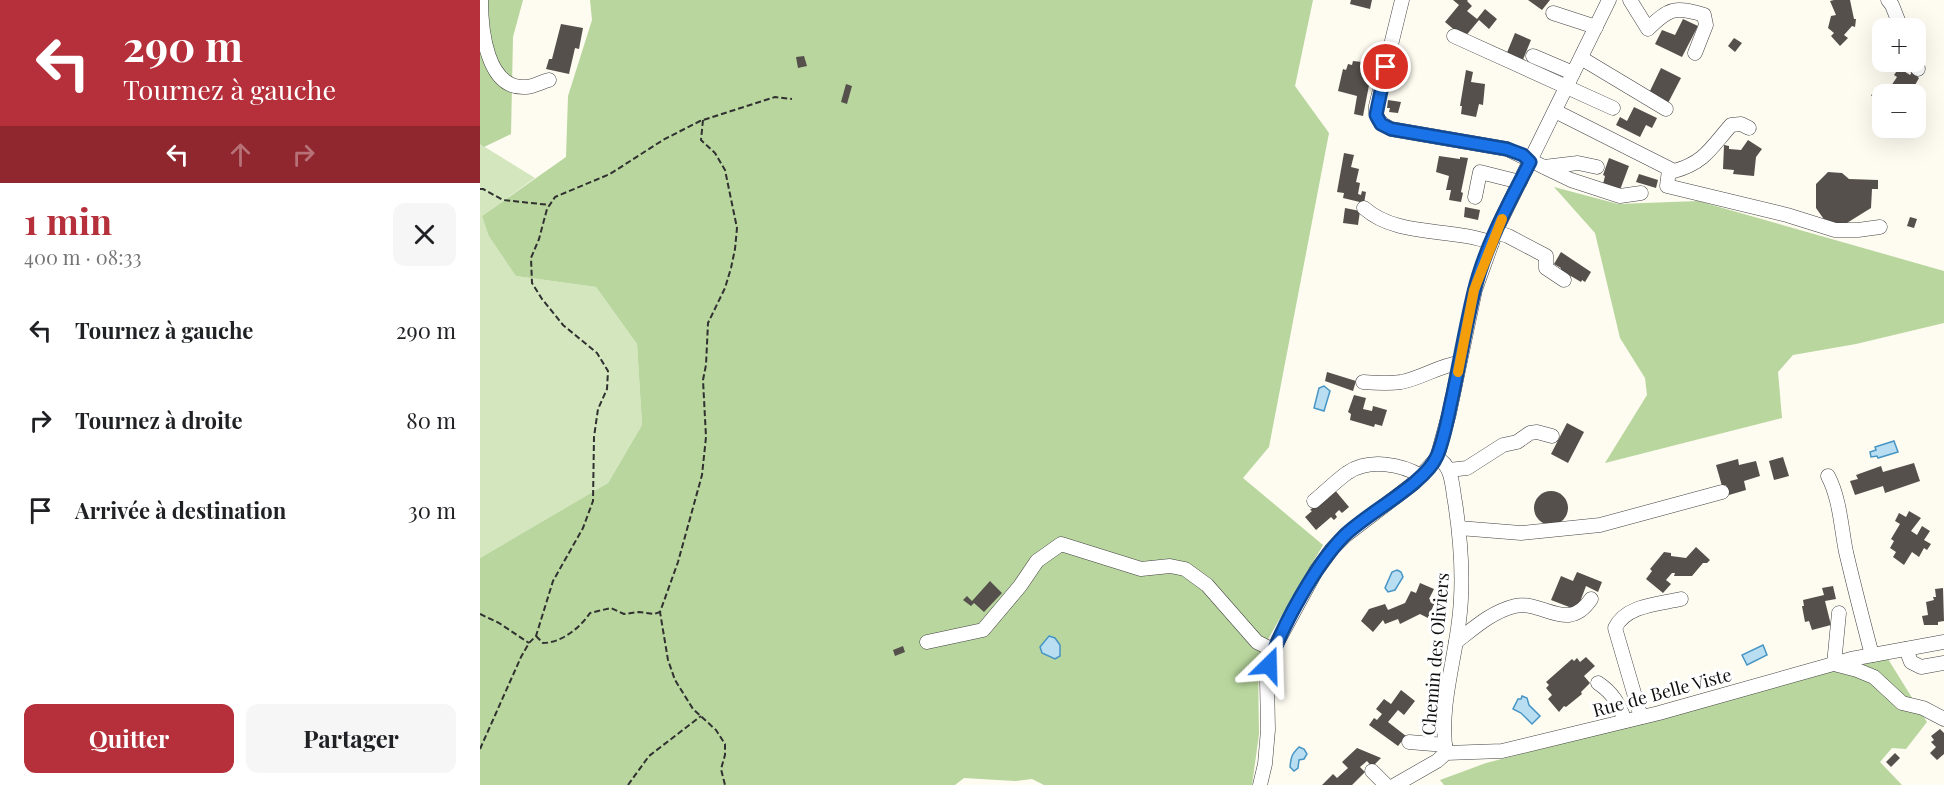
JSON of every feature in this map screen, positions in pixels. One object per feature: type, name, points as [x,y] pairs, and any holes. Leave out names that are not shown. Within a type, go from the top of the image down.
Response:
[{"type":"street","points":[[481,0],[481,23],[486,49],[495,70],[506,83],[525,87],[549,80]]},
{"type":"street","points":[[1402,0],[1376,106],[1376,115],[1381,124],[1391,129],[1507,149],[1571,180],[1610,193],[1620,195],[1641,193]]},
{"type":"street","points":[[1260,785],[1268,739],[1267,679],[1274,650],[1316,571],[1332,549],[1346,535],[1421,476],[1437,458],[1444,436],[1474,290],[1494,237],[1609,0]]},
{"type":"street","points":[[1630,0],[1648,29],[1661,16],[1673,9],[1688,9],[1704,15],[1706,25],[1695,53]]},
{"type":"street","points":[[1888,0],[1897,18]]},
{"type":"street","points":[[1552,13],[1596,27]]},
{"type":"street","points":[[1454,36],[1473,47],[1613,108]]},
{"type":"street","points":[[1533,56],[1574,73]]},
{"type":"street","points":[[1581,58],[1666,109]]},
{"type":"street","points":[[1555,111],[1674,171],[1691,166],[1704,158],[1731,125],[1741,124],[1749,128]]},
{"type":"street","points":[[1544,167],[1578,163],[1597,167]]},
{"type":"street","points":[[1669,170],[1667,186],[1787,215],[1835,230],[1880,227]]},
{"type":"street","points":[[1474,197],[1480,172],[1508,177],[1520,182]]},
{"type":"street","points":[[1364,208],[1375,218],[1389,224],[1467,235],[1508,236],[1546,256],[1546,268],[1564,280]]},
{"type":"street","points":[[1363,382],[1401,382],[1422,376],[1436,368],[1459,363]]},
{"type":"street","points":[[1437,458],[1449,470],[1467,468],[1503,445],[1517,442],[1530,433],[1537,432],[1552,436]]},
{"type":"street","points":[[1314,501],[1349,471],[1367,466],[1397,465],[1421,476]]},
{"type":"street","name":"Chemin des Oliviers","points":[[1446,749],[1443,727],[1459,619],[1460,592],[1459,528],[1449,470]]},
{"type":"street","points":[[1828,476],[1838,505],[1848,562],[1872,655]]},
{"type":"street","points":[[1459,528],[1521,533],[1600,525],[1722,492]]},
{"type":"street","points":[[927,642],[983,630],[1020,586],[1037,561],[1061,544],[1142,569],[1170,566],[1185,569],[1207,585],[1257,642],[1274,650]]},
{"type":"street","points":[[1460,592],[1466,610],[1477,616],[1490,616]]},
{"type":"street","points":[[1456,642],[1490,616],[1517,605],[1534,606],[1548,613],[1577,613],[1585,608],[1591,599]]},
{"type":"street","points":[[1641,717],[1615,628],[1619,619],[1644,606],[1681,599]]},
{"type":"street","points":[[1839,613],[1834,664],[1874,677],[1902,703],[1923,708],[1944,719]]},
{"type":"street","name":"Rue de Belle Viste","points":[[1409,742],[1446,749],[1502,751],[1641,717],[1834,664],[1944,642]]},
{"type":"street","points":[[1906,649],[1911,662],[1921,667],[1944,663]]},
{"type":"street","points":[[1598,683],[1609,690],[1620,705],[1625,721]]},
{"type":"street","points":[[1395,785],[1437,761],[1446,749]]},
{"type":"street","points":[[1372,771],[1386,785]]},
{"type":"path","points":[[480,749],[530,643],[536,636],[552,581],[583,528],[593,501],[594,437],[598,409],[606,389],[608,371],[597,353],[564,325],[532,283],[531,258],[550,205],[555,197],[610,174],[663,140],[703,120],[775,97],[792,99]]},
{"type":"path","points":[[703,120],[702,140],[715,153],[725,170],[737,228],[733,259],[724,288],[708,323],[703,380],[706,437],[702,475],[678,562],[660,612],[668,660],[675,680],[693,709],[716,730],[724,744],[725,755],[721,769],[725,785]]},
{"type":"path","points":[[480,189],[503,200],[550,205]]},
{"type":"path","points":[[536,636],[543,643],[555,643],[590,613],[611,608],[624,614],[660,612]]},
{"type":"path","points":[[480,614],[530,643]]},
{"type":"path","points":[[628,785],[649,756],[701,716]]},
{"type":"green space","points":[[480,0],[523,0],[513,37],[511,134],[484,147],[480,144]]},
{"type":"green space","points":[[590,0],[1313,0],[1295,86],[1329,133],[1269,447],[1243,478],[1323,545],[1268,639],[1258,667],[1259,734],[1252,785],[1044,785],[1032,779],[1015,781],[964,778],[955,785],[480,785],[480,558],[608,483],[642,425],[637,344],[596,287],[516,276],[489,236],[482,216],[566,157],[568,96],[592,20]]},
{"type":"green space","points":[[480,144],[535,178],[482,216],[516,276],[596,287],[637,344],[642,425],[608,483],[480,558]]},
{"type":"green space","points":[[1554,187],[1618,204],[1698,201],[1944,271],[1944,323],[1856,344],[1793,355],[1778,372],[1782,418],[1605,463],[1647,395],[1645,378],[1620,338],[1595,233]]},
{"type":"green space","points":[[1888,659],[1927,722],[1906,749],[1892,748],[1880,762],[1902,785],[1444,785],[1440,780],[1486,763],[1714,704],[1807,676]]},
{"type":"water","points":[[1324,386],[1330,391],[1324,411],[1314,408],[1319,388]]},
{"type":"water","points":[[1894,441],[1898,452],[1878,458],[1877,456],[1871,457],[1870,452],[1876,450],[1875,447]]},
{"type":"water","points":[[1397,570],[1403,577],[1395,590],[1388,592],[1385,588],[1392,572]]},
{"type":"water","points":[[1049,636],[1055,638],[1060,645],[1060,656],[1055,659],[1042,653],[1040,647]]},
{"type":"water","points":[[1763,645],[1767,655],[1747,665],[1742,655]]},
{"type":"water","points":[[1522,696],[1527,698],[1529,705],[1540,716],[1532,724],[1521,713],[1513,709]]},
{"type":"water","points":[[1299,747],[1307,754],[1304,759],[1299,760],[1298,768],[1294,771],[1290,767],[1291,760]]},
{"type":"building","points":[[1351,0],[1372,0],[1370,9],[1350,4]]},
{"type":"building","points":[[1453,0],[1468,0],[1472,6],[1467,11],[1477,19],[1485,9],[1497,19],[1489,29],[1479,20],[1464,38],[1445,22],[1459,5]]},
{"type":"building","points":[[1528,0],[1550,0],[1542,10]]},
{"type":"building","points":[[1850,0],[1854,19],[1856,19],[1855,27],[1852,26],[1844,35],[1848,38],[1840,46],[1831,36],[1834,33],[1828,28],[1831,16],[1836,15],[1830,1]]},
{"type":"building","points":[[1683,19],[1698,26],[1682,57],[1655,44],[1662,30],[1675,35]]},
{"type":"building","points":[[561,24],[583,28],[579,49],[575,48],[569,74],[546,69],[549,59],[552,59]]},
{"type":"building","points":[[1515,33],[1531,40],[1522,62],[1506,55]]},
{"type":"building","points":[[1734,38],[1742,43],[1735,52],[1728,46]]},
{"type":"building","points":[[804,56],[807,66],[798,68],[796,57]]},
{"type":"building","points":[[1353,61],[1371,63],[1363,116],[1354,114],[1357,96],[1338,91],[1343,69],[1346,70],[1348,64],[1352,65]]},
{"type":"building","points":[[1661,68],[1681,78],[1668,103],[1649,93]]},
{"type":"building","points":[[1466,70],[1473,72],[1471,82],[1485,84],[1483,105],[1479,104],[1476,117],[1461,114],[1462,106],[1460,106]]},
{"type":"building","points":[[1896,72],[1905,72],[1910,75],[1912,72],[1919,78],[1916,84],[1892,84],[1897,77],[1894,75]]},
{"type":"building","points":[[846,84],[852,86],[847,104],[841,102]]},
{"type":"building","points":[[1388,100],[1401,102],[1398,113],[1389,112]]},
{"type":"building","points":[[1634,107],[1657,118],[1652,128],[1646,125],[1640,137],[1616,125],[1620,117],[1627,121]]},
{"type":"building","points":[[1748,140],[1762,149],[1756,157],[1754,176],[1733,174],[1734,170],[1723,169],[1724,145],[1729,146],[1729,149],[1741,150]]},
{"type":"building","points":[[1344,153],[1354,155],[1351,167],[1359,169],[1356,182],[1360,183],[1358,194],[1361,195],[1362,191],[1366,192],[1364,203],[1343,198],[1344,193],[1337,192]]},
{"type":"building","points":[[1439,156],[1468,158],[1461,202],[1449,200],[1451,190],[1446,190],[1449,176],[1436,172]]},
{"type":"building","points":[[1609,158],[1629,166],[1620,190],[1603,184],[1605,176],[1603,175]]},
{"type":"building","points":[[1828,172],[1842,173],[1849,179],[1878,180],[1878,189],[1872,189],[1871,208],[1842,226],[1828,225],[1816,208],[1816,184]]},
{"type":"building","points":[[1639,174],[1658,180],[1656,188],[1636,182]]},
{"type":"building","points":[[1465,207],[1480,210],[1478,220],[1464,217]]},
{"type":"building","points":[[1345,208],[1360,211],[1358,225],[1343,223]]},
{"type":"building","points":[[1910,217],[1917,219],[1914,228],[1907,226]]},
{"type":"building","points":[[1561,252],[1591,272],[1585,282],[1559,272],[1561,268],[1554,264]]},
{"type":"building","points":[[1327,372],[1356,381],[1353,391],[1325,381]]},
{"type":"building","points":[[1354,395],[1366,398],[1363,409],[1372,411],[1373,406],[1387,410],[1382,426],[1375,424],[1374,427],[1350,420],[1351,414],[1348,412]]},
{"type":"building","points":[[1567,423],[1584,432],[1568,463],[1551,454]]},
{"type":"building","points":[[1783,457],[1789,476],[1774,480],[1769,461]]},
{"type":"building","points":[[1738,459],[1739,465],[1756,461],[1760,476],[1744,481],[1746,490],[1729,495],[1726,485],[1722,486],[1716,465]]},
{"type":"building","points":[[1914,463],[1920,481],[1885,493],[1883,486],[1855,495],[1850,481],[1858,479],[1856,475],[1881,466],[1883,472]]},
{"type":"building","points":[[1334,489],[1349,507],[1342,513],[1339,510],[1334,520],[1331,517],[1316,530],[1305,517]]},
{"type":"building","points":[[1551,491],[1563,496],[1568,508],[1563,520],[1551,525],[1539,520],[1534,508],[1539,496]]},
{"type":"building","points":[[1909,511],[1921,518],[1911,531],[1917,535],[1922,526],[1930,531],[1924,540],[1931,544],[1927,550],[1924,548],[1919,557],[1912,552],[1904,565],[1893,557],[1896,552],[1890,548],[1894,541],[1891,539],[1900,524],[1895,521],[1899,513],[1906,517]]},
{"type":"building","points":[[1696,547],[1710,560],[1703,563],[1692,576],[1674,576],[1675,573],[1672,573],[1666,580],[1671,584],[1663,593],[1646,579],[1652,571],[1650,569],[1664,552],[1671,553],[1671,556],[1686,558]]},
{"type":"building","points":[[1577,572],[1602,582],[1598,592],[1586,586],[1577,610],[1551,600],[1561,576],[1573,581]]},
{"type":"building","points":[[990,581],[1002,593],[984,612],[974,603],[971,606],[963,600],[967,596],[972,601]]},
{"type":"building","points":[[1420,583],[1434,589],[1429,599],[1435,602],[1428,618],[1420,614],[1400,624],[1398,619],[1385,624],[1383,620],[1373,632],[1361,621],[1369,609],[1385,604],[1388,610],[1405,603],[1411,591],[1416,593]]},
{"type":"building","points":[[1833,586],[1836,599],[1825,601],[1831,625],[1812,630],[1809,621],[1805,622],[1803,600],[1824,595],[1822,588]]},
{"type":"building","points":[[1943,588],[1944,621],[1938,622],[1938,625],[1924,625],[1922,616],[1928,615],[1926,602],[1934,600],[1935,589]]},
{"type":"building","points":[[903,646],[905,652],[895,656],[893,650]]},
{"type":"building","points":[[1586,657],[1595,666],[1584,676],[1590,683],[1581,692],[1582,694],[1559,712],[1548,699],[1552,695],[1546,688],[1549,685],[1546,682],[1572,659],[1574,661],[1577,658],[1580,662]]},
{"type":"building","points":[[1401,690],[1415,701],[1404,715],[1398,710],[1388,722],[1406,736],[1398,746],[1369,725],[1374,718],[1377,720],[1382,714],[1376,709],[1384,699],[1391,704]]},
{"type":"building","points":[[1940,729],[1944,733],[1944,754],[1937,760],[1930,753],[1936,747],[1931,742],[1934,740],[1931,736]]},
{"type":"building","points":[[1357,748],[1381,758],[1372,767],[1367,761],[1360,767],[1365,772],[1352,785],[1322,785],[1333,774],[1337,778],[1348,768],[1342,762]]},
{"type":"building","points":[[1895,753],[1900,758],[1891,767],[1886,762]]},
{"type":"slow traffic","points":[[1458,372],[1474,290],[1502,219]]},
{"type":"route","points":[[1269,665],[1288,622],[1316,571],[1332,549],[1379,508],[1414,483],[1437,458],[1449,414],[1474,290],[1498,226],[1530,162],[1523,155],[1507,149],[1391,129],[1381,124],[1376,115],[1376,106],[1386,67]]}]
